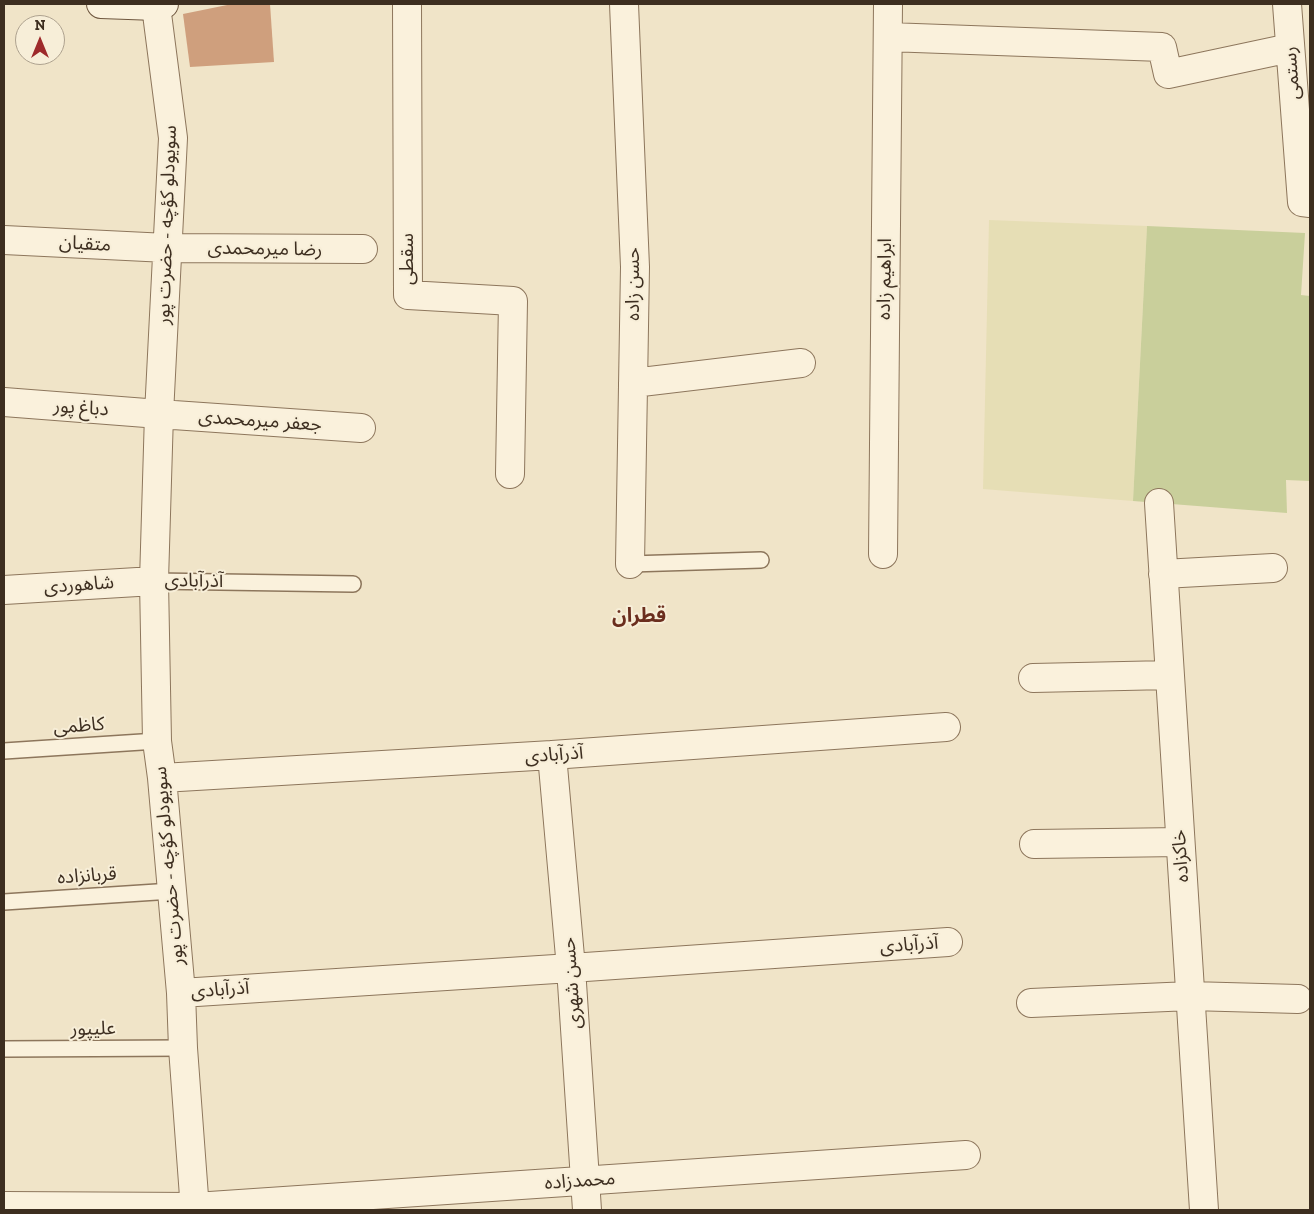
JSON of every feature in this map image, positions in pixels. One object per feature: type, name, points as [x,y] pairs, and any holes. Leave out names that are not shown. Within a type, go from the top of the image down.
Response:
[{"type":"street","points":[[100,4],[160,5]]},
{"type":"street","name":"سقطی","points":[[407,4],[408,296],[513,301],[510,474]]},
{"type":"street","name":"حسن زاده","points":[[624,4],[635,266],[630,564]]},
{"type":"street","name":"ابراهیم زاده","points":[[883,554],[888,4]]},
{"type":"street","name":"رستمی","points":[[1287,4],[1306,202]]},
{"type":"street","name":"سویودلو کؤچه - حضرت پور","points":[[160,5],[173,138],[159,414],[154,581],[158,741],[181,993],[183,1048],[195,1209]]},
{"type":"street","points":[[888,37],[1162,47],[1168,74],[1290,48]]},
{"type":"street","name":"متقیان","points":[[4,240],[167,248]]},
{"type":"street","name":"رضا میرمحمدی","points":[[167,248],[363,249]]},
{"type":"street","points":[[633,383],[801,363]]},
{"type":"street","name":"دباغ پور","points":[[4,402],[159,414]]},
{"type":"street","name":"جعفر میرمحمدی","points":[[159,414],[361,428]]},
{"type":"street","name":"خاکزاده","points":[[1159,502],[1204,1210]]},
{"type":"street","points":[[1163,574],[1273,568]]},
{"type":"street","name":"شاهوردی","points":[[4,590],[154,581]]},
{"type":"street","points":[[1033,678],[1169,675]]},
{"type":"street","name":"آذرآبادی","points":[[162,778],[552,755],[946,727]]},
{"type":"street","name":"حسن شهری","points":[[552,755],[571,968],[587,1210]]},
{"type":"street","points":[[1034,844],[1180,842]]},
{"type":"street","name":"آذرآبادی","points":[[181,993],[948,942]]},
{"type":"street","points":[[1031,1002],[1190,996],[1298,999]]},
{"type":"street","name":"محمدزاده","points":[[4,1206],[195,1209],[966,1155]]},
{"type":"lane","points":[[630,564],[761,560]]},
{"type":"lane","name":"آذرآبادی","points":[[154,581],[353,584]]},
{"type":"lane","name":"کاظمی","points":[[4,751],[158,741]]},
{"type":"lane","name":"قربانزاده","points":[[4,902],[172,891]]},
{"type":"lane","name":"علیپور","points":[[4,1049],[183,1048]]},
{"type":"shaded area","points":[[989,220],[1147,226],[1133,501],[983,489]]},
{"type":"green space","points":[[1147,226],[1305,233],[1301,295],[1310,296],[1310,481],[1286,480],[1287,513],[1133,501]]},
{"type":"building","points":[[232,4],[270,4],[274,62],[190,67],[183,14]]},
{"type":"district","name":"قطران","points":[[639,616]]}]
